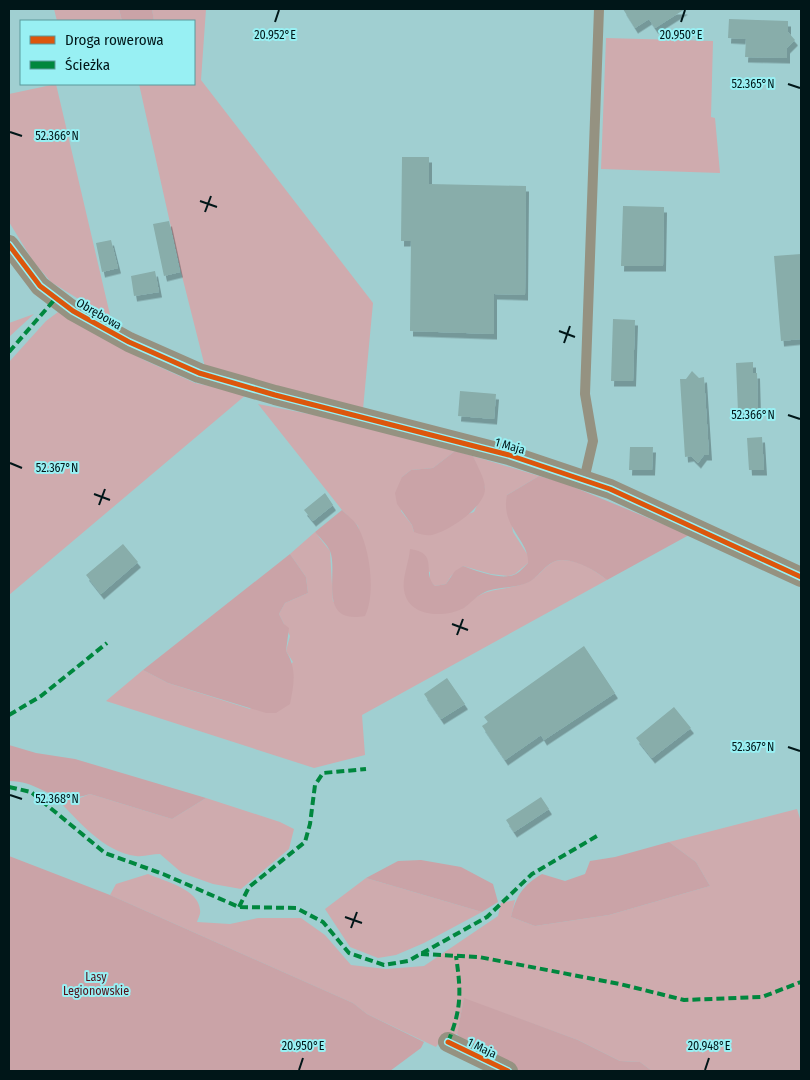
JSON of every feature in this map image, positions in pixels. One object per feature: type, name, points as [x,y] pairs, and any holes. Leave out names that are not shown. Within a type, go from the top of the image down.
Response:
[{"type":"street","name":"Obrębowa","points":[[9,245],[40,286],[73,311],[129,342],[199,373]]},
{"type":"street","name":"1 Maja","points":[[199,373],[509,455],[584,480],[610,489],[801,577]]},
{"type":"street","name":"1 Maja","points":[[448,1042],[508,1071]]},
{"type":"lane","points":[[584,480],[593,441],[585,394],[599,9]]},
{"type":"shaded area","points":[[54,9],[119,9],[122,20],[57,20]]},
{"type":"shaded area","points":[[152,9],[206,9],[201,80],[373,303],[363,409],[205,367],[181,272],[139,85],[195,85],[195,20],[154,20]]},
{"type":"shaded area","points":[[606,38],[713,41],[711,117],[715,118],[720,173],[601,169]]},
{"type":"shaded area","points":[[56,85],[111,319],[51,282],[33,261],[9,222],[9,94]]},
{"type":"shaded area","points":[[58,312],[144,360],[195,383],[247,394],[9,595],[9,362],[46,321]]},
{"type":"shaded area","points":[[34,314],[9,337],[9,323]]},
{"type":"shaded area","points":[[258,404],[350,422],[455,451],[433,468],[411,470],[402,477],[401,511],[412,525],[414,532],[474,512],[485,488],[473,456],[539,476],[507,495],[513,532],[529,557],[528,563],[515,574],[508,576],[491,574],[463,566],[451,576],[446,584],[435,586],[430,581],[430,572],[408,565],[405,578],[465,607],[480,595],[528,582],[548,565],[562,560],[581,564],[592,569],[607,580],[362,715],[365,755],[314,768],[106,701],[143,670],[168,683],[250,709],[293,662],[286,651],[290,636],[279,614],[285,603],[308,593],[306,577],[290,554],[315,532],[330,551],[333,602],[369,567],[358,526],[342,510]]},
{"type":"shaded area","points":[[90,794],[172,819],[206,798],[280,822],[294,829],[289,849],[241,889],[213,884],[182,873],[160,854],[136,856],[124,853],[102,842],[82,825],[56,798],[80,798]]},
{"type":"shaded area","points":[[797,809],[801,822],[801,1071],[652,1071],[640,1062],[620,1061],[578,1040],[464,999],[457,1034],[443,1037],[436,1047],[367,1014],[353,1003],[110,895],[116,884],[148,874],[180,887],[194,896],[200,912],[197,922],[230,924],[258,918],[301,918],[325,935],[351,965],[386,969],[424,966],[498,916],[501,903],[515,900],[511,917],[535,926],[609,915],[710,886],[696,862],[669,842]]},
{"type":"shaded area","points":[[366,878],[482,912],[424,943],[396,955],[378,958],[350,947],[325,909]]},
{"type":"green space","points":[[119,9],[152,9],[154,20],[122,20]]},
{"type":"green space","points":[[455,451],[473,456],[484,481],[485,489],[483,496],[473,510],[447,529],[430,535],[414,532],[412,525],[397,504],[395,493],[402,477],[411,470],[433,468]]},
{"type":"green space","points":[[539,476],[564,483],[689,535],[607,580],[581,564],[558,560],[529,582],[485,592],[464,608],[456,611],[438,614],[428,613],[412,606],[404,590],[410,549],[425,555],[429,575],[435,586],[446,584],[455,571],[463,566],[496,576],[510,576],[524,568],[528,563],[527,555],[508,516],[506,506],[507,495]]},
{"type":"green space","points":[[342,510],[358,527],[366,547],[371,584],[365,616],[350,617],[340,613],[335,605],[332,595],[332,560],[330,551],[315,532]]},
{"type":"green space","points":[[290,554],[306,577],[308,593],[285,603],[279,614],[284,624],[289,628],[286,651],[292,664],[294,677],[290,704],[276,713],[266,713],[168,683],[143,670]]},
{"type":"green space","points":[[9,745],[36,753],[75,759],[206,798],[172,819],[90,794],[76,797],[56,796],[21,782],[9,781]]},
{"type":"green space","points":[[669,842],[696,862],[710,886],[609,915],[535,926],[511,917],[521,892],[530,882],[542,874],[565,881],[585,874],[590,861],[615,857]]},
{"type":"green space","name":"Lasy Legionowskie","points":[[9,856],[110,895],[353,1003],[367,1014],[424,1042],[421,1048],[390,1071],[9,1071]]},
{"type":"green space","points":[[421,860],[461,867],[493,884],[498,902],[482,912],[366,878],[398,861]]},
{"type":"green space","points":[[464,998],[578,1040],[620,1061],[640,1062],[652,1071],[514,1071],[475,1053],[457,1034]]},
{"type":"building","points":[[623,9],[685,9],[655,28],[649,19],[635,28]]},
{"type":"building","points":[[729,19],[788,21],[788,32],[795,40],[787,48],[787,58],[745,57],[746,39],[728,38]]},
{"type":"building","points":[[402,157],[429,157],[429,184],[526,186],[525,295],[494,294],[494,334],[410,331],[411,241],[401,241]]},
{"type":"building","points":[[623,206],[664,207],[663,266],[621,266]]},
{"type":"building","points":[[169,221],[180,272],[164,276],[153,224]]},
{"type":"building","points":[[111,240],[118,268],[102,272],[96,243]]},
{"type":"building","points":[[801,254],[801,339],[781,341],[774,256]]},
{"type":"building","points":[[155,271],[159,292],[134,296],[131,276]]},
{"type":"building","points":[[613,319],[635,320],[633,381],[611,381]]},
{"type":"building","points":[[753,362],[753,373],[757,373],[758,411],[738,412],[736,363]]},
{"type":"building","points":[[692,371],[699,378],[704,377],[709,455],[704,455],[698,463],[691,456],[685,457],[680,379],[686,379]]},
{"type":"building","points":[[460,391],[496,394],[494,419],[458,416]]},
{"type":"building","points":[[762,437],[764,470],[749,470],[747,438]]},
{"type":"building","points":[[630,447],[653,447],[652,470],[629,470]]},
{"type":"building","points":[[325,493],[333,505],[313,521],[304,510]]},
{"type":"building","points":[[123,544],[138,562],[101,594],[86,575]]},
{"type":"building","points":[[584,646],[615,693],[544,740],[541,735],[505,760],[482,726],[488,722],[484,717]]},
{"type":"building","points":[[447,678],[465,704],[441,719],[424,694]]},
{"type":"building","points":[[674,707],[691,728],[652,758],[636,738]]},
{"type":"building","points":[[541,797],[549,809],[514,832],[506,820]]},
{"type":"marked path","points":[[9,352],[55,299]]},
{"type":"marked path","points":[[9,715],[41,696],[107,643]]},
{"type":"marked path","points":[[239,907],[249,887],[305,842],[310,824],[315,785],[323,773],[366,769]]},
{"type":"marked path","points":[[9,787],[31,792],[105,853],[163,874],[239,907],[296,908],[323,922],[349,953],[384,965],[408,961],[487,917],[532,874],[597,836]]},
{"type":"marked path","points":[[421,954],[479,957],[620,984],[684,1000],[762,997],[801,982]]},
{"type":"marked path","points":[[448,1042],[456,1019],[459,999],[456,956]]},
{"type":"cycle path","points":[[9,245],[40,286],[73,311],[129,342],[199,373],[275,395],[509,455],[610,489],[801,577]]},
{"type":"cycle path","points":[[448,1042],[508,1071]]}]
